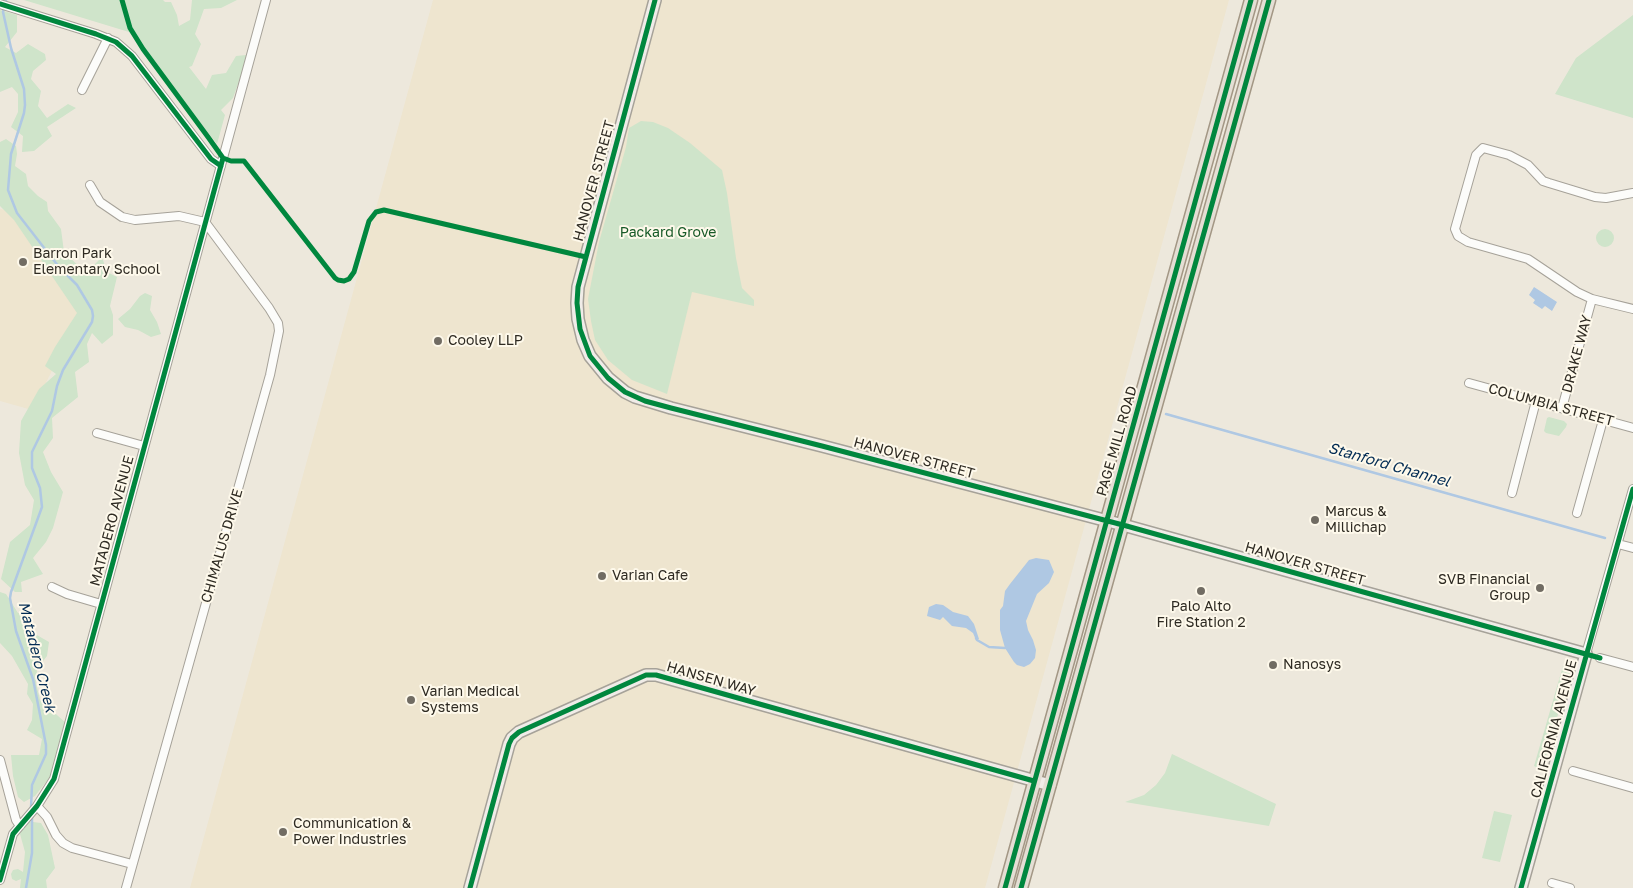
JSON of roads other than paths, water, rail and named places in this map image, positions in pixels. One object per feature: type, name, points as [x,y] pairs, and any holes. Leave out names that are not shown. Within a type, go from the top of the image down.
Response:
[{"type":"main road","name":"PAGE MILL ROAD","points":[[1005,888],[1251,0]]},
{"type":"main road","name":"PAGE MILL ROAD","points":[[1021,888],[1268,0]]},
{"type":"main road","points":[[1224,97],[1236,118]]},
{"type":"street","name":"MATADERO AVENUE","points":[[0,880],[12,834],[36,807],[54,779],[266,0]]},
{"type":"street","name":"HANOVER STREET","points":[[655,0],[578,287],[576,302],[580,329],[590,356],[598,368],[616,385],[645,401],[1123,525],[1586,654]]},
{"type":"street","points":[[0,4],[116,42],[132,56],[211,159],[221,166]]},
{"type":"street","points":[[82,90],[108,38]]},
{"type":"street","points":[[1633,192],[1606,198],[1596,198],[1543,181],[1528,164],[1509,155],[1489,148],[1483,148],[1476,155],[1456,226],[1458,236],[1468,242],[1528,259],[1577,292],[1592,299],[1633,309]]},
{"type":"street","points":[[90,185],[100,202],[122,217],[134,220],[179,216],[205,222]]},
{"type":"street","name":"CHIMALUS DRIVE","points":[[126,888],[270,374],[279,331],[278,323],[269,308],[205,222]]},
{"type":"street","name":"DRAKE WAY","points":[[1562,408],[1592,299]]},
{"type":"street","name":"COLUMBIA STREET","points":[[1469,383],[1633,428]]},
{"type":"street","points":[[1512,493],[1536,401]]},
{"type":"street","points":[[1577,513],[1603,420]]},
{"type":"street","points":[[97,433],[144,446]]},
{"type":"street","name":"CALIFORNIA AVENUE","points":[[1521,888],[1633,489]]},
{"type":"street","points":[[1618,544],[1633,548]]},
{"type":"street","points":[[52,587],[66,594],[101,604]]},
{"type":"street","points":[[1600,658],[1633,667]]},
{"type":"street","name":"HANSEN WAY","points":[[470,888],[512,738],[519,732],[646,675],[656,676],[1050,785]]},
{"type":"street","points":[[0,760],[16,820],[20,826]]},
{"type":"street","points":[[1573,771],[1633,788]]},
{"type":"street","points":[[36,807],[47,817],[56,835],[63,843],[72,848],[132,864]]},
{"type":"street","points":[[1552,883],[1570,888]]},
{"type":"water","points":[[1534,287],[1557,302],[1552,311],[1545,306],[1542,309],[1533,303],[1535,300],[1529,295]]},
{"type":"water","points":[[1036,558],[1049,560],[1054,572],[1049,583],[1037,594],[1026,621],[1036,650],[1035,658],[1024,667],[1014,662],[1005,648],[1000,630],[1000,610],[1003,606],[1005,591],[1029,560]]},
{"type":"water","points":[[936,604],[943,605],[953,612],[968,616],[974,624],[979,639],[976,640],[973,633],[966,628],[952,626],[943,617],[940,620],[927,616],[929,607]]},
{"type":"waterway","name":"Matadero Creek","points":[[6,0],[3,12],[11,48],[24,89],[25,105],[11,154],[8,190],[17,213],[59,267],[77,285],[92,310],[93,316],[92,322],[63,370],[57,386],[52,411],[32,452],[32,468],[40,488],[42,507],[10,598],[16,631],[33,679],[46,745],[46,754],[32,785],[31,808]]},
{"type":"waterway","name":"Stanford Channel","points":[[1166,414],[1605,538]]},
{"type":"waterway","points":[[976,638],[989,647],[1005,648]]},
{"type":"waterway","name":"Matadero Creek","points":[[26,888],[32,853],[32,814]]},
{"type":"place","name":"Barron Park Elementary School","points":[[23,262]]},
{"type":"place","name":"Cooley LLP","points":[[438,341]]},
{"type":"place","name":"Marcus & Millichap","points":[[1315,520]]},
{"type":"place","name":"Varian Cafe","points":[[602,576]]},
{"type":"place","name":"SVB Financial Group","points":[[1540,588]]},
{"type":"place","name":"Palo Alto Fire Station 2","points":[[1201,591]]},
{"type":"place","name":"Nanosys","points":[[1273,665]]},
{"type":"place","name":"Varian Medical Systems","points":[[411,700]]},
{"type":"place","name":"Communication & Power Industries","points":[[283,832]]},
{"type":"park label","name":"Packard Grove","points":[[668,233]]}]
